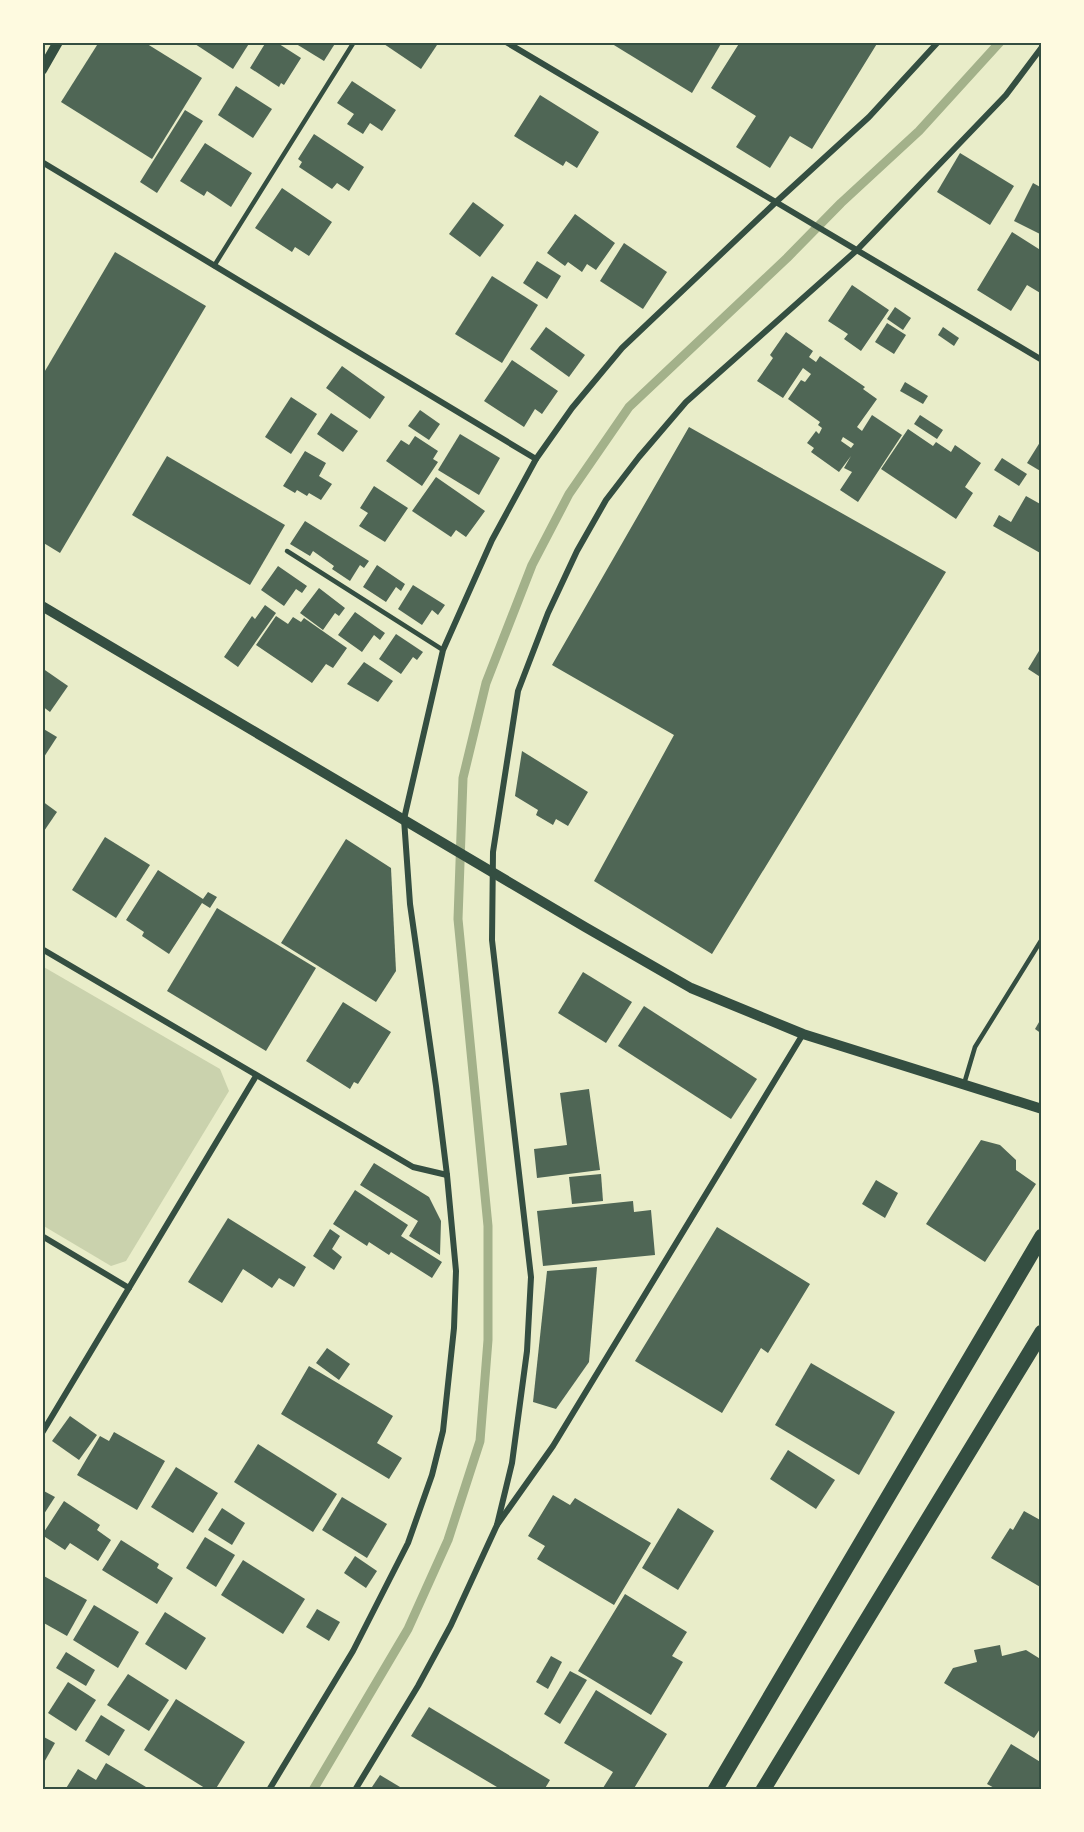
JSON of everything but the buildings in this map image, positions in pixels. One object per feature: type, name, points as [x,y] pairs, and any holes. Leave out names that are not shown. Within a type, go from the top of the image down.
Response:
[{"type":"main road","points":[[715,1790],[1042,1236]]},
{"type":"main road","points":[[764,1790],[1042,1332]]},
{"type":"street","points":[[42,70],[58,42]]},
{"type":"street","points":[[506,42],[1042,360]]},
{"type":"street","points":[[269,1790],[353,1651],[408,1544],[432,1475],[443,1431],[454,1328],[456,1271],[447,1175],[410,904],[404,819],[442,651],[492,540],[536,459],[572,408],[622,348],[869,117],[938,42]]},
{"type":"street","points":[[497,1525],[512,1463],[527,1351],[531,1277],[492,940],[493,852],[518,691],[548,613],[577,551],[606,500],[686,402],[857,250],[1006,95],[1042,47]]},
{"type":"street","points":[[42,162],[536,459]]},
{"type":"street","points":[[42,606],[691,988],[803,1034],[1042,1109]]},
{"type":"street","points":[[42,949],[413,1167],[447,1175]]},
{"type":"street","points":[[355,1790],[418,1686],[451,1625],[497,1525],[553,1446],[803,1034]]},
{"type":"street","points":[[42,1433],[256,1076]]},
{"type":"street","points":[[42,1236],[129,1288]]},
{"type":"lane","points":[[214,266],[354,42]]},
{"type":"lane","points":[[287,551],[442,651]]},
{"type":"lane","points":[[964,1084],[975,1047],[1042,939]]},
{"type":"green space","points":[[42,966],[220,1069],[229,1091],[126,1261],[111,1266],[42,1225]]},
{"type":"waterway","points":[[313,1790],[408,1629],[448,1540],[480,1441],[488,1340],[488,1226],[458,919],[463,778],[486,683],[532,565],[569,494],[629,407],[919,131],[1000,42]]}]
